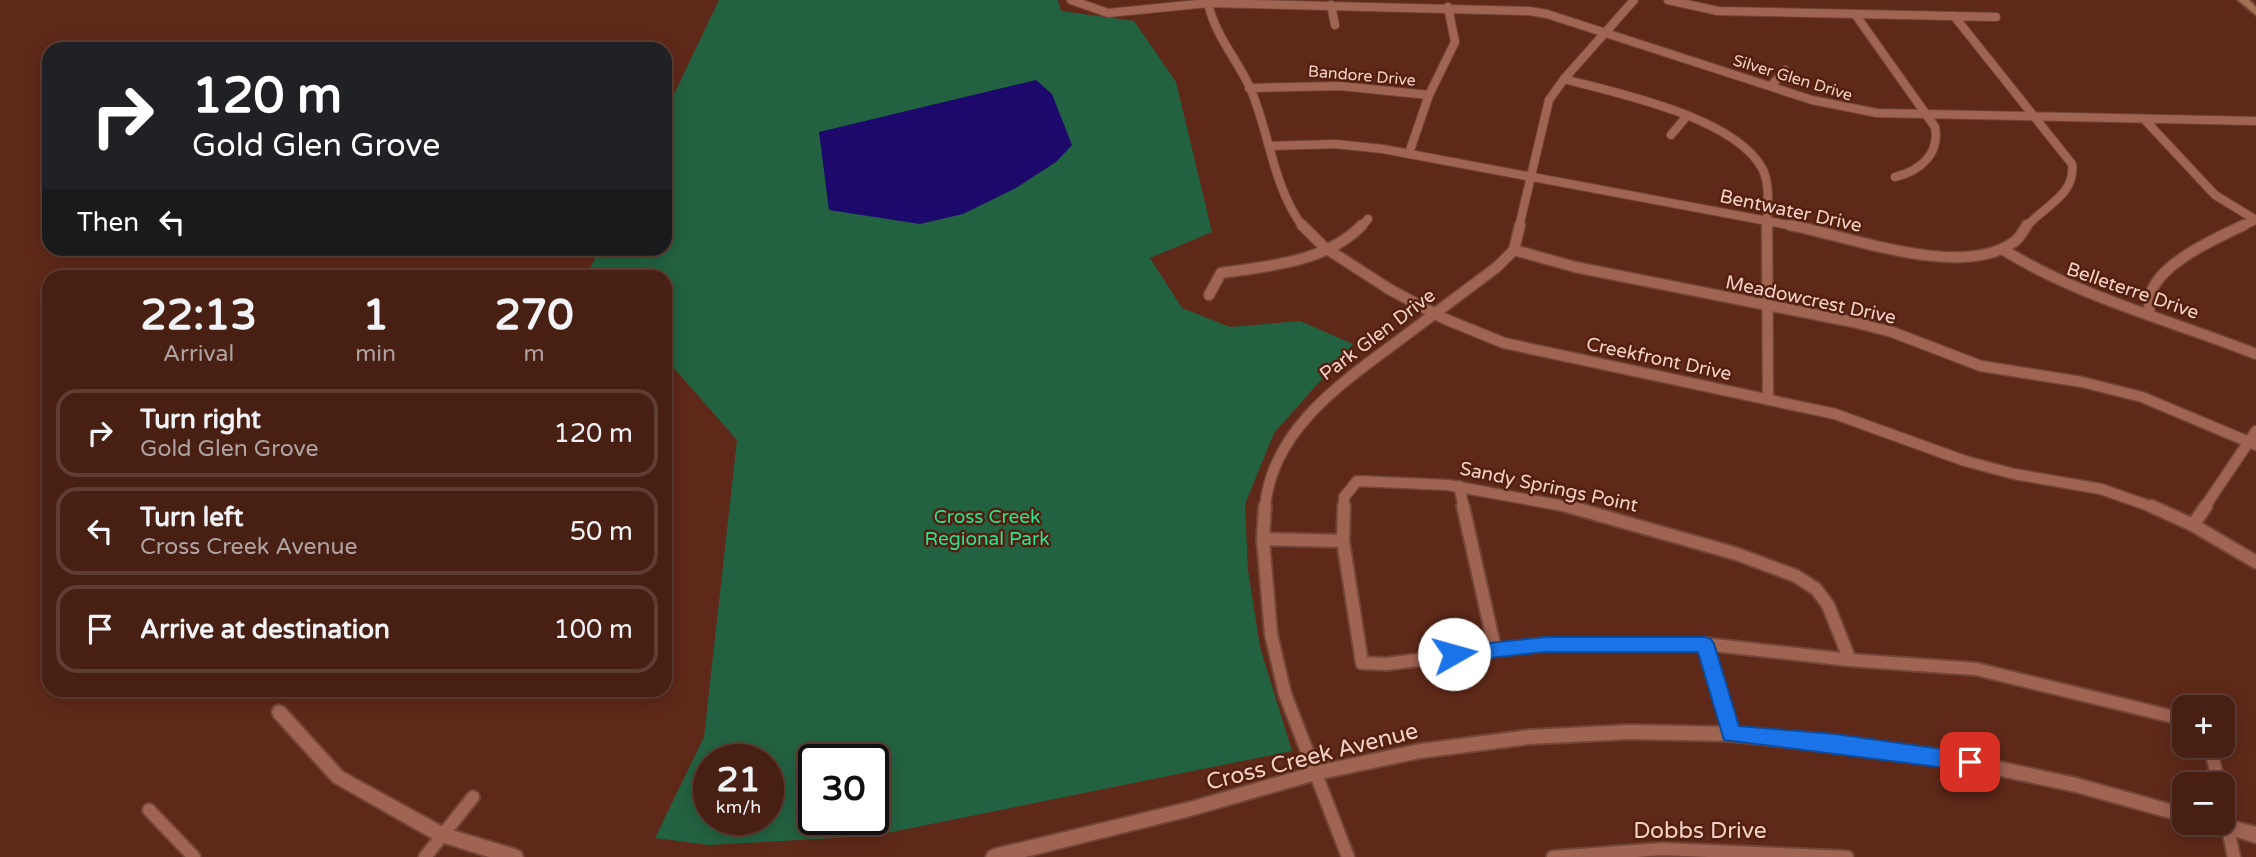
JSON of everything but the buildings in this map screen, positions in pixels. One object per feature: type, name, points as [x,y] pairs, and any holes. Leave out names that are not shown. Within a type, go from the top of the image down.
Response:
[{"type":"main road","points":[[2243,0],[2256,12]]},
{"type":"street","name":"Silver Glen Drive","points":[[1071,0],[1108,13],[1209,3],[1529,11],[1547,14],[1846,108],[1877,113],[2256,121]]},
{"type":"street","points":[[1514,250],[1549,100],[1564,79],[1634,0]]},
{"type":"street","points":[[1668,0],[1718,11],[1996,17]]},
{"type":"street","name":"Creekfront Drive","points":[[1209,3],[1211,19],[1219,36],[1250,88],[1270,146],[1278,181],[1301,224],[1326,248],[1398,296],[1476,334],[1504,343],[1835,414],[1965,461],[2014,474],[2101,488],[2142,502],[2193,525],[2256,562]]},
{"type":"street","points":[[1331,5],[1335,25]]},
{"type":"street","points":[[1409,153],[1429,95],[1455,42],[1448,7]]},
{"type":"street","points":[[1855,14],[1935,127],[1938,138],[1935,149],[1907,175],[1895,177]]},
{"type":"street","points":[[1954,16],[2071,164],[2074,178],[2068,190],[2028,224],[2015,242],[2002,249]]},
{"type":"street","points":[[1772,86],[1785,70]]},
{"type":"street","points":[[1564,79],[1615,92],[1686,117],[1732,137],[1751,153],[1763,169],[1767,193],[1768,400]]},
{"type":"street","name":"Bandore Drive","points":[[1250,88],[1327,83],[1380,87],[1429,95]]},
{"type":"street","points":[[1671,135],[1686,117]]},
{"type":"street","points":[[2144,118],[2215,195],[2256,220]]},
{"type":"street","name":"Bentwater Drive","points":[[1270,146],[1335,144],[1409,153],[1766,221],[1925,257],[1980,256],[2002,249]]},
{"type":"street","points":[[1209,295],[1221,273],[1285,263],[1326,248],[1357,234],[1368,219]]},
{"type":"street","points":[[2149,315],[2151,293],[2162,276],[2226,232],[2256,220]]},
{"type":"street","name":"Belleterre Drive","points":[[2002,249],[2030,269],[2073,290],[2256,354]]},
{"type":"street","name":"Meadowcrest Drive","points":[[1514,250],[1575,267],[1853,322],[1892,332],[1981,366],[2108,387],[2142,397],[2253,444]]},
{"type":"street","name":"Park Glen Drive","points":[[1348,857],[1285,694],[1271,634],[1263,539],[1266,496],[1275,464],[1300,425],[1334,389],[1497,267],[1514,250]]},
{"type":"street","points":[[2193,525],[2253,444],[2256,431]]},
{"type":"street","name":"Sandy Springs Point","points":[[1850,660],[1833,611],[1815,587],[1766,563],[1614,517],[1489,490],[1401,480],[1357,481],[1344,497],[1343,541],[1362,663],[1386,664],[1545,644],[1705,644],[1850,660],[1976,669],[2172,716]]},
{"type":"street","points":[[1459,486],[1495,649]]},
{"type":"street","points":[[1263,539],[1343,541]]},
{"type":"street","points":[[1705,644],[1731,734]]},
{"type":"street","points":[[279,712],[338,777],[441,835],[515,857]]},
{"type":"street","name":"Cross Creek Avenue","points":[[994,857],[1190,809],[1316,773],[1420,751],[1530,737],[1629,732],[1731,734],[1944,757],[2076,785],[2172,812]]},
{"type":"street","points":[[425,857],[472,797]]},
{"type":"street","points":[[149,810],[194,857]]},
{"type":"street","points":[[2235,829],[2256,835]]},
{"type":"street","points":[[2224,835],[2234,857]]},
{"type":"street","name":"Dobbs Drive","points":[[1553,857],[1592,852],[1847,857]]},
{"type":"green space","name":"Cross Creek Regional Park","points":[[719,0],[1058,0],[1061,11],[1134,21],[1176,82],[1212,232],[1150,258],[1182,308],[1230,327],[1300,321],[1353,344],[1274,433],[1245,504],[1248,570],[1260,647],[1292,751],[889,833],[889,744],[798,744],[798,835],[877,835],[709,845],[655,838],[693,760],[693,835],[784,835],[784,744],[701,744],[704,737],[737,440],[672,366],[672,270],[589,270],[596,256],[672,256],[672,98]]},
{"type":"shaded area","points":[[1036,80],[1052,94],[1072,145],[1056,162],[1016,188],[963,214],[920,224],[829,210],[819,132]]},
{"type":"route","points":[[1454,654],[1545,644],[1705,644],[1731,734],[1835,743],[1970,762]]}]
